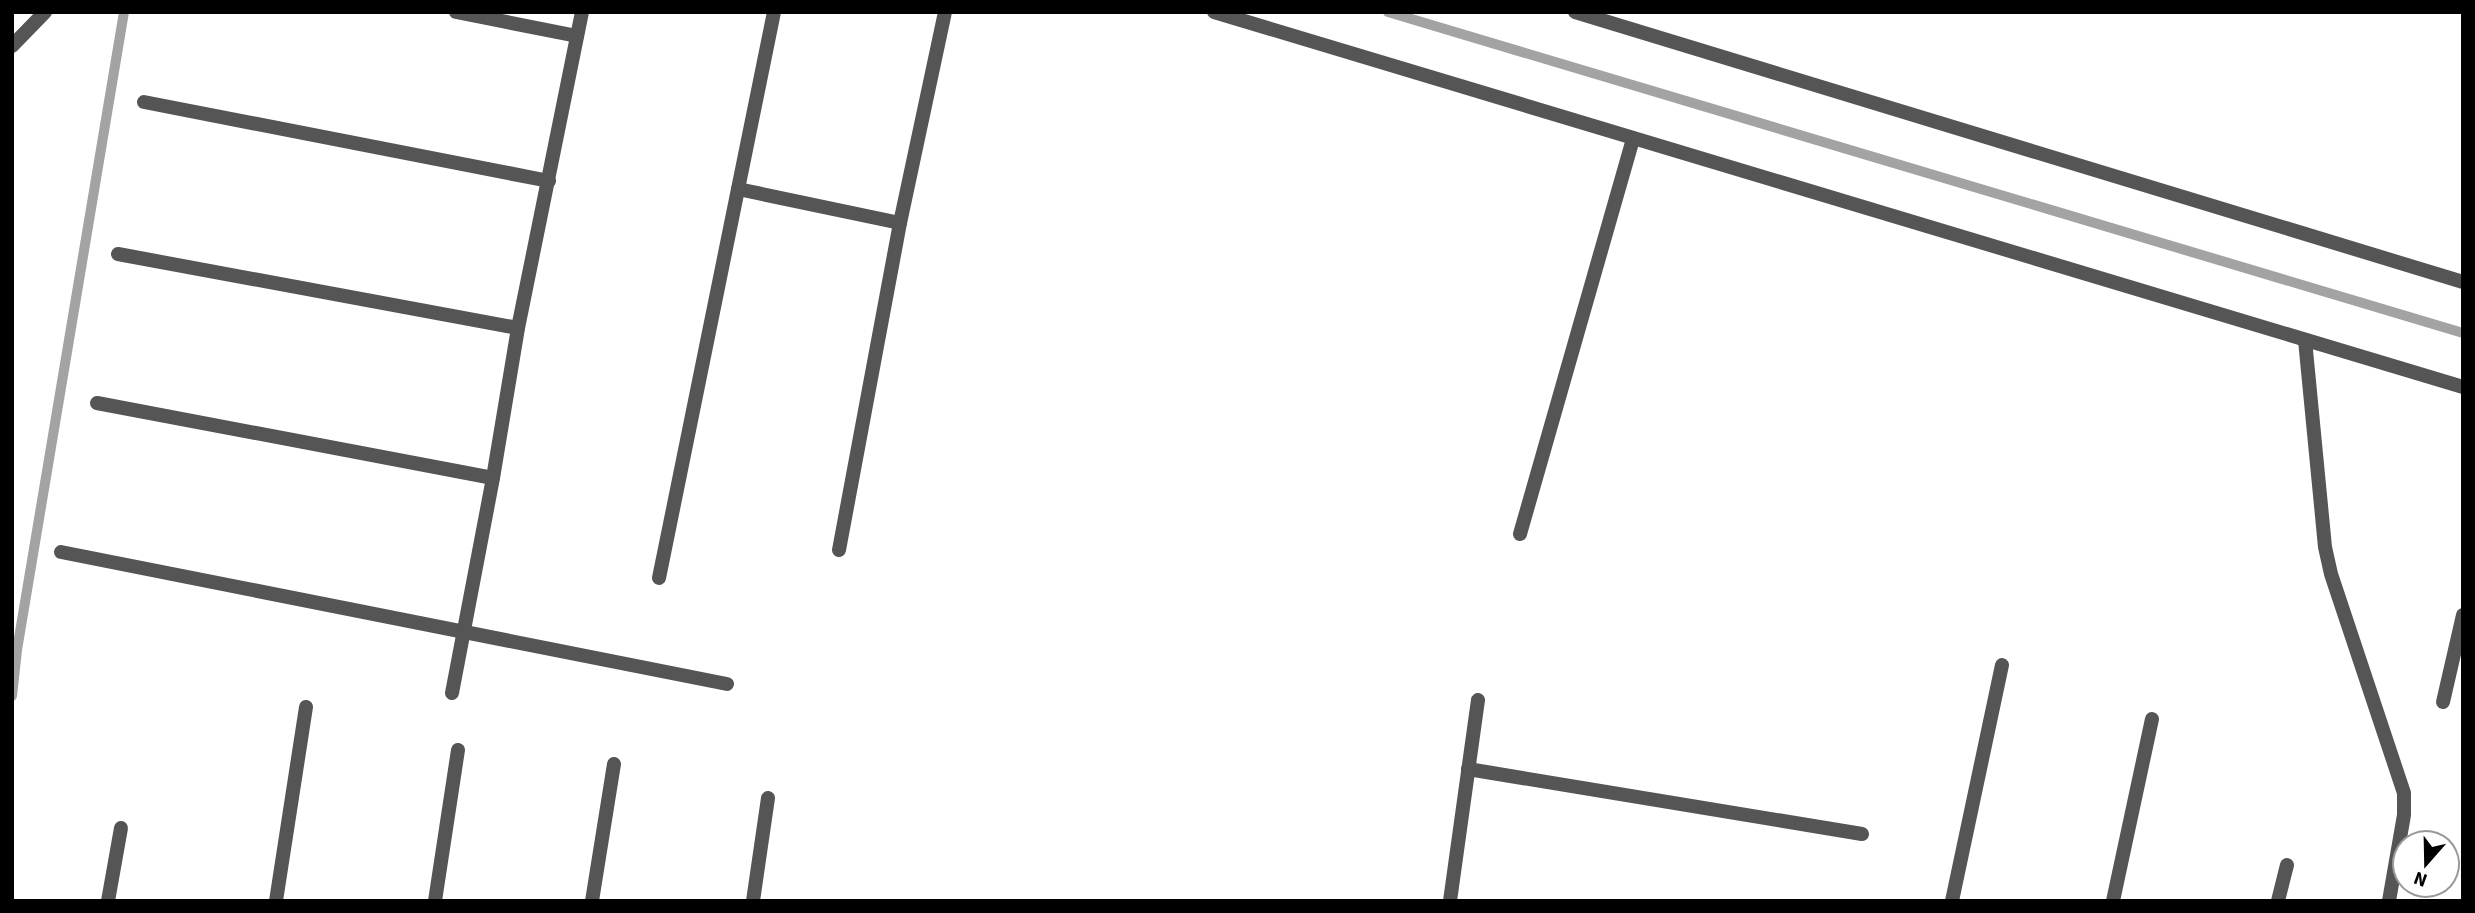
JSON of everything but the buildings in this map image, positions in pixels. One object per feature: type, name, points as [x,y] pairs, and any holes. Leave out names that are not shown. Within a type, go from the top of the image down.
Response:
[{"type":"street","points":[[12,46],[45,12]]},
{"type":"street","points":[[456,12],[577,36]]},
{"type":"street","points":[[452,693],[518,328],[582,12]]},
{"type":"street","points":[[659,579],[774,12]]},
{"type":"street","points":[[839,550],[900,223],[945,12]]},
{"type":"street","points":[[1214,12],[2463,387]]},
{"type":"street","points":[[1575,12],[2463,282]]},
{"type":"street","points":[[144,102],[549,181]]},
{"type":"street","points":[[1520,534],[1633,139]]},
{"type":"street","points":[[738,189],[900,223]]},
{"type":"street","points":[[118,254],[518,328]]},
{"type":"street","points":[[2305,340],[2325,547],[2331,573],[2404,793],[2404,814],[2389,901]]},
{"type":"street","points":[[97,403],[493,478]]},
{"type":"street","points":[[61,552],[727,684]]},
{"type":"street","points":[[2443,702],[2463,615]]},
{"type":"street","points":[[1952,901],[2002,665]]},
{"type":"street","points":[[1450,901],[1478,700]]},
{"type":"street","points":[[275,901],[306,707]]},
{"type":"street","points":[[2113,901],[2152,719]]},
{"type":"street","points":[[435,901],[458,750]]},
{"type":"street","points":[[592,901],[614,764]]},
{"type":"street","points":[[1468,769],[1862,834]]},
{"type":"street","points":[[753,901],[768,798]]},
{"type":"street","points":[[108,901],[121,828]]},
{"type":"street","points":[[2278,901],[2287,865]]},
{"type":"waterway","points":[[12,696],[17,650],[124,12]]},
{"type":"waterway","points":[[1388,12],[2463,333]]}]
